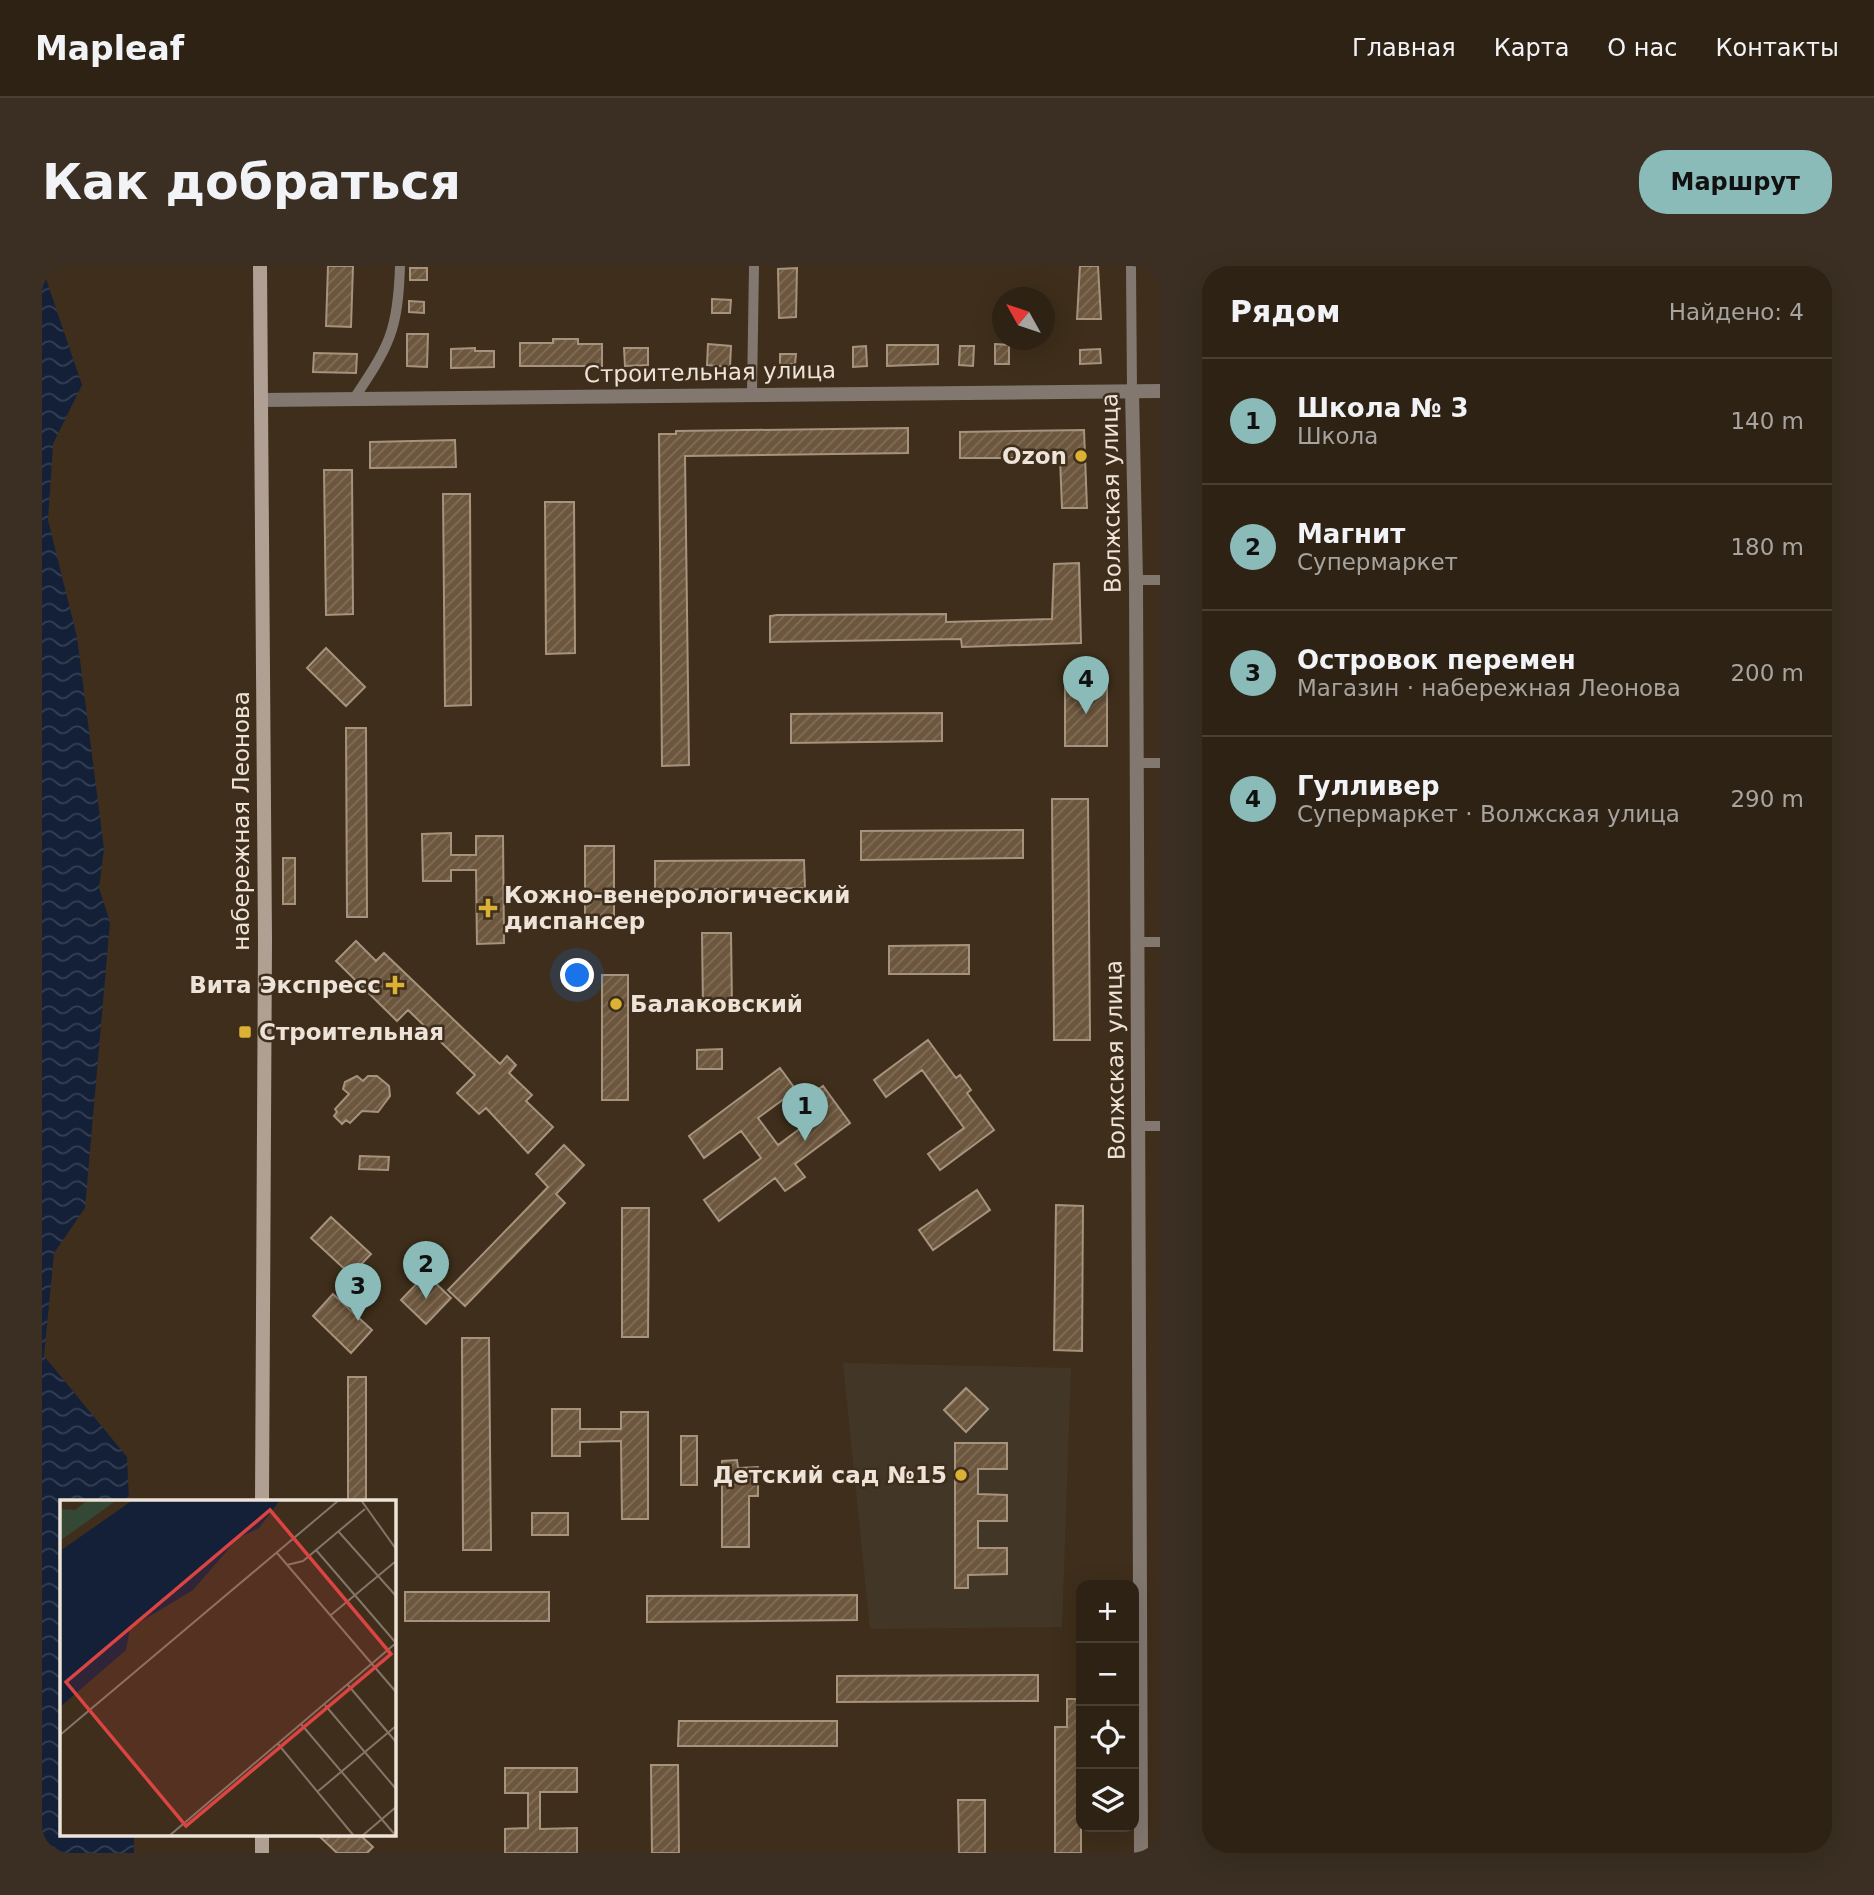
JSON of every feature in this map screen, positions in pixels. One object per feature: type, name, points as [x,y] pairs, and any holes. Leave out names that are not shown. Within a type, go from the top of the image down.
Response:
[{"type":"main road","name":"набережная Леонова","points":[[260,266],[265,930],[262,1500]]},
{"type":"street","points":[[353,400],[385,352],[399,313],[400,266]]},
{"type":"street","points":[[752,393],[754,266]]},
{"type":"street","name":"Волжская улица","points":[[1131,266],[1136,580],[1142,1853]]},
{"type":"street","name":"Строительная улица","points":[[261,400],[1160,391]]},
{"type":"street","points":[[1136,580],[1160,580]]},
{"type":"street","points":[[1136,763],[1160,763]]},
{"type":"street","points":[[1136,942],[1160,942]]},
{"type":"street","points":[[1139,1126],[1160,1126]]},
{"type":"shaded area","name":"Детский сад №15","points":[[843,1363],[1071,1368],[1062,1627],[870,1629]]},
{"type":"water","points":[[42,267],[82,385],[53,444],[48,520],[77,637],[104,849],[99,888],[110,922],[85,1208],[54,1253],[44,1356],[127,1457],[129,1500],[60,1500],[60,1836],[134,1836],[134,1853],[42,1853]]},
{"type":"building","points":[[328,266],[353,266],[351,327],[326,326]]},
{"type":"building","points":[[1080,266],[1098,266],[1101,319],[1077,319]]},
{"type":"building","points":[[410,268],[427,268],[427,280],[410,280]]},
{"type":"building","points":[[797,268],[796,317],[779,318],[778,269]]},
{"type":"building","points":[[712,299],[731,300],[730,313],[712,313]]},
{"type":"building","points":[[409,301],[424,302],[424,313],[409,312]]},
{"type":"building","points":[[407,334],[428,334],[427,367],[407,366]]},
{"type":"building","points":[[553,339],[578,339],[578,344],[602,344],[602,366],[520,366],[520,343],[553,343]]},
{"type":"building","points":[[708,344],[731,346],[730,367],[707,365]]},
{"type":"building","points":[[887,345],[938,345],[938,364],[887,366]]},
{"type":"building","points":[[866,346],[867,366],[853,367],[853,347]]},
{"type":"building","points":[[960,346],[974,346],[973,366],[959,365]]},
{"type":"building","points":[[475,348],[475,351],[494,351],[494,367],[451,368],[451,349]]},
{"type":"building","points":[[624,348],[648,348],[648,365],[625,366]]},
{"type":"building","points":[[1100,349],[1101,363],[1080,364],[1080,350]]},
{"type":"building","points":[[995,350],[1009,350],[1009,364],[995,364]]},
{"type":"building","points":[[314,353],[357,354],[356,373],[313,372]]},
{"type":"building","points":[[780,354],[796,354],[795,364],[780,364]]},
{"type":"building","points":[[908,428],[908,453],[685,456],[689,765],[662,766],[659,434],[676,434],[676,431]]},
{"type":"building","points":[[1084,430],[1087,508],[1062,508],[1060,458],[960,458],[960,432]]},
{"type":"building","points":[[455,440],[456,467],[370,468],[370,442]]},
{"type":"building","points":[[324,470],[352,470],[353,614],[326,615]]},
{"type":"building","points":[[443,494],[470,494],[471,705],[445,706]]},
{"type":"building","points":[[545,502],[574,502],[575,653],[546,654]]},
{"type":"building","points":[[1079,563],[1081,643],[962,647],[961,639],[770,642],[770,616],[777,615],[946,614],[946,622],[1052,619],[1054,564]]},
{"type":"building","points":[[326,648],[365,687],[346,706],[307,668]]},
{"type":"building","points":[[1065,682],[1107,683],[1107,746],[1065,746]]},
{"type":"building","points":[[942,713],[942,741],[791,743],[791,714]]},
{"type":"building","points":[[346,728],[366,728],[367,917],[347,917]]},
{"type":"building","points":[[1052,799],[1088,799],[1090,1040],[1054,1040]]},
{"type":"building","points":[[1023,830],[1023,858],[861,860],[861,831]]},
{"type":"building","points":[[451,833],[451,855],[476,855],[476,836],[503,836],[504,943],[477,944],[476,870],[451,870],[451,881],[423,881],[422,834]]},
{"type":"building","points":[[585,846],[614,846],[614,921],[585,922]]},
{"type":"building","points":[[283,858],[295,858],[295,904],[283,904]]},
{"type":"building","points":[[804,860],[805,888],[655,890],[655,861]]},
{"type":"building","points":[[702,933],[731,933],[732,1008],[703,1008]]},
{"type":"building","points":[[356,941],[376,961],[384,953],[500,1064],[507,1056],[516,1065],[509,1073],[532,1095],[526,1101],[553,1127],[528,1153],[486,1108],[479,1114],[457,1093],[475,1075],[408,1010],[397,1021],[336,961]]},
{"type":"building","points":[[969,945],[969,974],[889,974],[889,946]]},
{"type":"building","points":[[602,975],[628,975],[628,1100],[602,1100]]},
{"type":"building","points":[[928,1040],[956,1078],[960,1075],[971,1090],[967,1093],[994,1130],[940,1170],[928,1154],[964,1128],[922,1070],[886,1097],[874,1080]]},
{"type":"building","points":[[722,1049],[722,1069],[697,1069],[697,1050]]},
{"type":"building","points":[[780,1068],[796,1090],[758,1118],[778,1145],[814,1118],[802,1101],[823,1086],[850,1123],[795,1164],[805,1177],[785,1191],[775,1178],[719,1221],[704,1200],[761,1158],[741,1131],[704,1158],[689,1136]]},
{"type":"building","points":[[357,1076],[363,1081],[368,1076],[377,1076],[389,1086],[390,1096],[378,1112],[362,1111],[350,1123],[346,1120],[342,1124],[334,1116],[337,1112],[335,1109],[349,1094],[343,1089],[345,1082]]},
{"type":"building","points":[[564,1145],[584,1165],[556,1194],[565,1203],[465,1306],[448,1290],[548,1187],[536,1174]]},
{"type":"building","points":[[360,1156],[389,1157],[388,1170],[359,1169]]},
{"type":"building","points":[[977,1190],[990,1210],[933,1250],[919,1230]]},
{"type":"building","points":[[1056,1205],[1083,1206],[1082,1351],[1054,1350]]},
{"type":"building","points":[[622,1208],[649,1208],[648,1337],[622,1337]]},
{"type":"building","points":[[331,1217],[371,1254],[351,1275],[311,1238]]},
{"type":"building","points":[[426,1274],[451,1298],[426,1324],[401,1300]]},
{"type":"building","points":[[333,1294],[372,1330],[351,1353],[313,1316]]},
{"type":"building","points":[[462,1338],[489,1338],[491,1550],[463,1550]]},
{"type":"building","points":[[348,1377],[366,1377],[366,1500],[348,1500]]},
{"type":"building","points":[[966,1388],[988,1409],[966,1432],[944,1410]]},
{"type":"building","points":[[552,1409],[580,1409],[580,1429],[621,1429],[621,1412],[648,1412],[648,1519],[622,1519],[621,1441],[580,1442],[580,1456],[552,1456]]},
{"type":"building","points":[[681,1436],[697,1436],[697,1485],[681,1485]]},
{"type":"building","points":[[955,1443],[1007,1443],[1007,1469],[978,1469],[978,1494],[1007,1495],[1007,1521],[978,1521],[978,1548],[1007,1548],[1007,1574],[968,1575],[968,1588],[955,1588]]},
{"type":"building","points":[[737,1460],[738,1468],[758,1467],[758,1496],[749,1496],[749,1547],[722,1547],[722,1461]]},
{"type":"building","points":[[532,1513],[568,1513],[568,1535],[532,1535]]},
{"type":"building","points":[[405,1592],[549,1592],[549,1621],[405,1621]]},
{"type":"building","points":[[857,1595],[857,1620],[647,1622],[647,1596]]},
{"type":"building","points":[[1038,1675],[1038,1701],[837,1702],[837,1676]]},
{"type":"building","points":[[1067,1699],[1076,1699],[1076,1832],[1081,1832],[1081,1853],[1055,1853],[1055,1727],[1067,1727]]},
{"type":"building","points":[[679,1721],[837,1721],[837,1746],[678,1746]]},
{"type":"building","points":[[651,1765],[678,1765],[679,1853],[652,1853]]},
{"type":"building","points":[[505,1768],[577,1768],[577,1792],[540,1792],[540,1829],[577,1828],[577,1853],[505,1853],[505,1829],[528,1828],[528,1793],[505,1793]]},
{"type":"building","points":[[958,1800],[985,1800],[985,1853],[959,1853]]},
{"type":"building","points":[[319,1836],[361,1836],[373,1847],[367,1853],[337,1853]]},
{"type":"place","name":"Ozon","points":[[1081,456]]},
{"type":"place","name":"Гулливер","points":[[1086,714]]},
{"type":"place","name":"Кожно-венерологический диспансер","points":[[488,908]]},
{"type":"place","name":"Вита Экспресс","points":[[395,985]]},
{"type":"place","name":"Балаковский","points":[[616,1004]]},
{"type":"place","name":"Строительная","points":[[245,1032]]},
{"type":"place","name":"Школа № 3","points":[[805,1141]]},
{"type":"place","name":"Магнит","points":[[426,1299]]},
{"type":"place","name":"Островок перемен","points":[[358,1321]]},
{"type":"place","name":"Детский сад №15","points":[[961,1475]]}]
